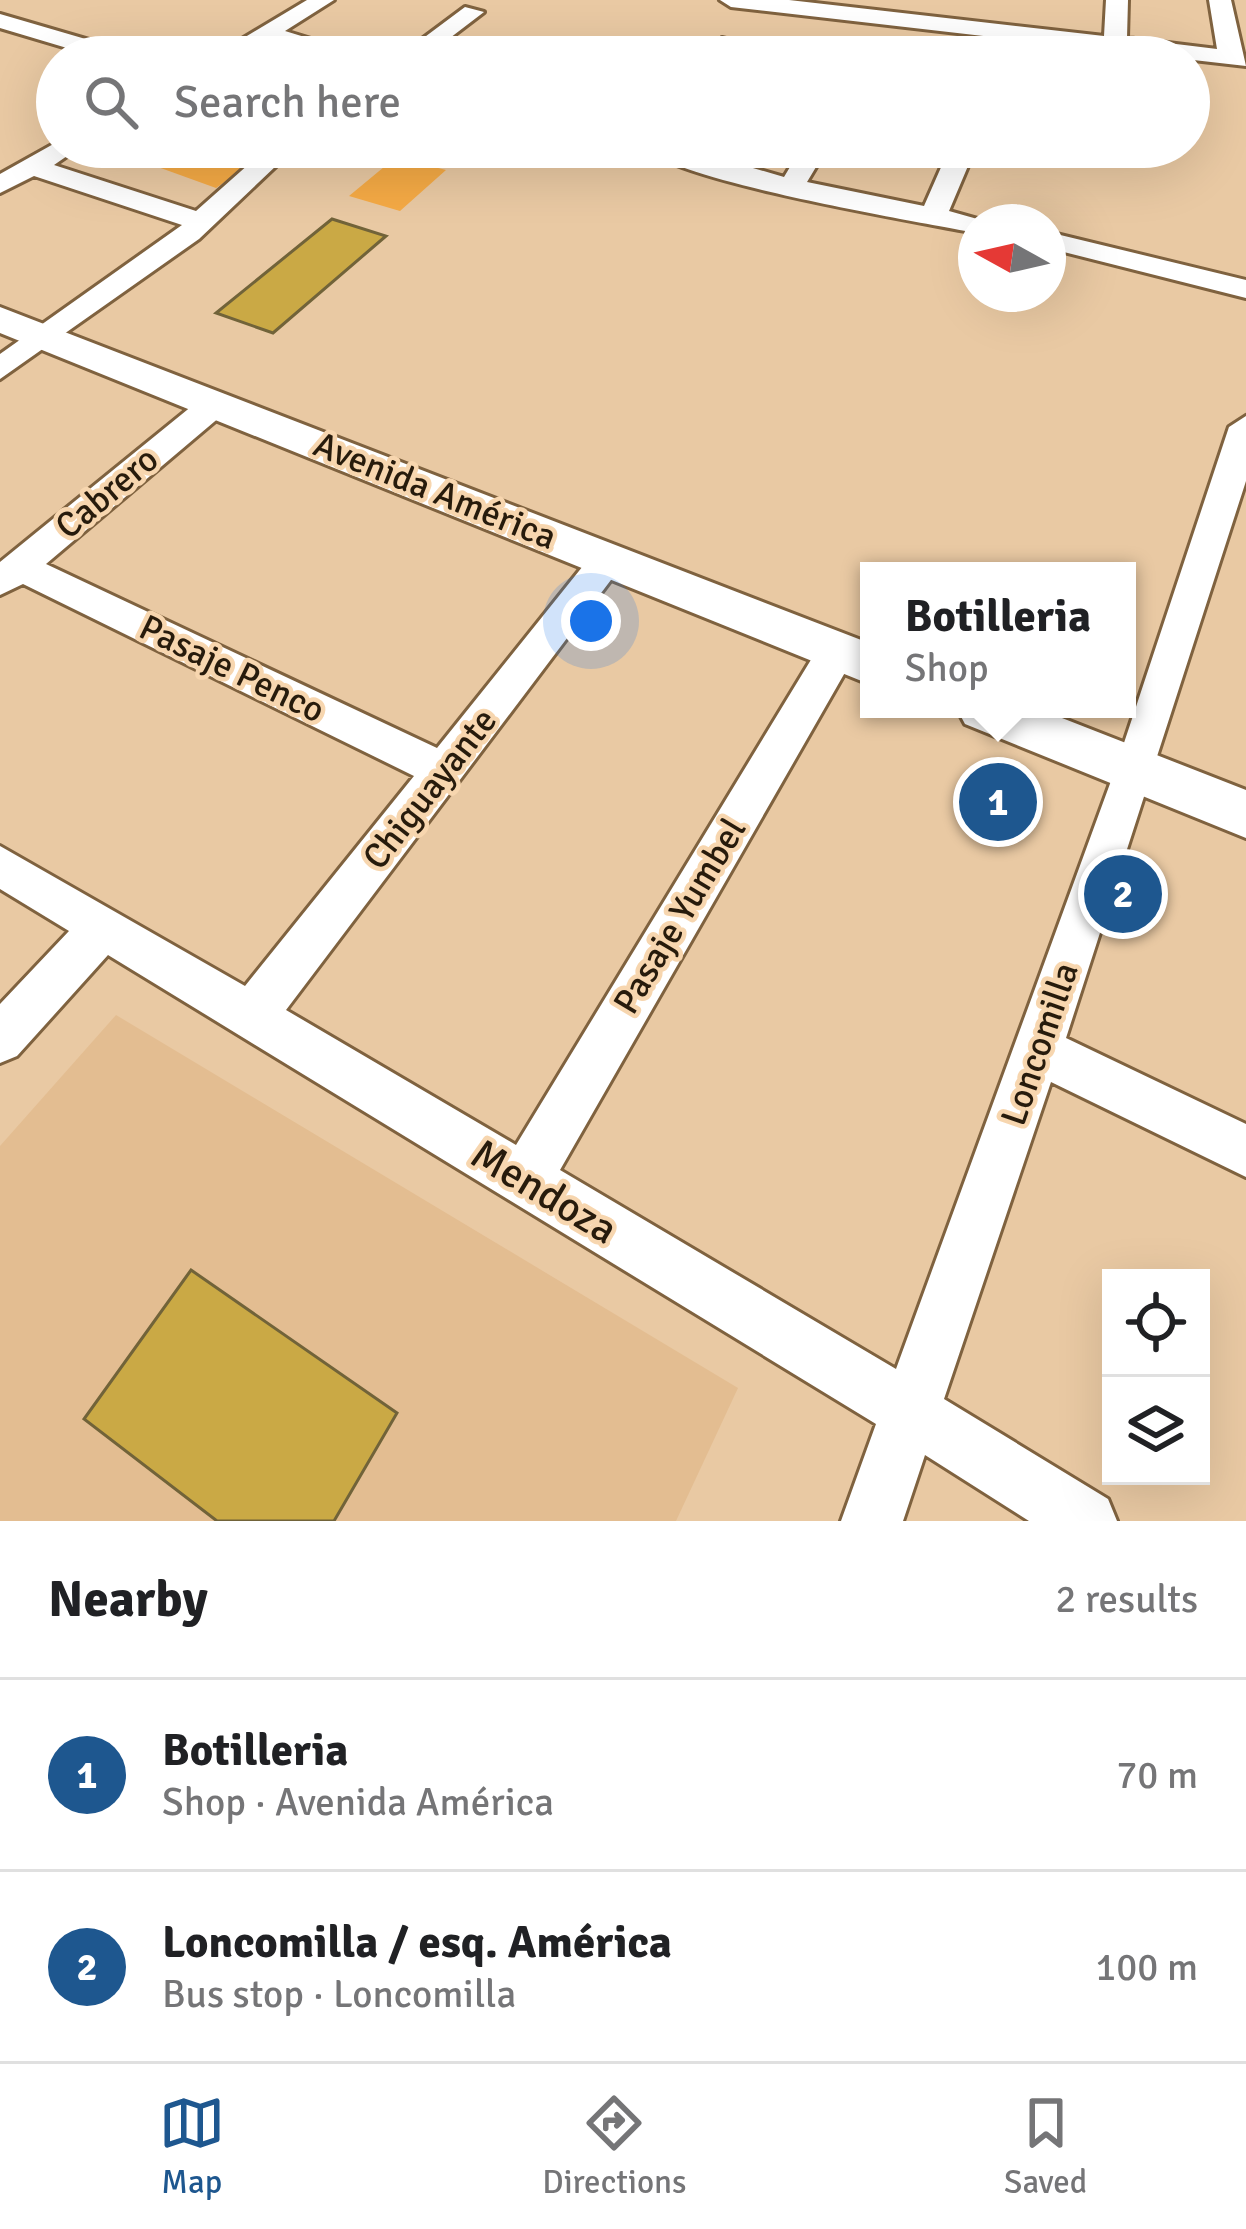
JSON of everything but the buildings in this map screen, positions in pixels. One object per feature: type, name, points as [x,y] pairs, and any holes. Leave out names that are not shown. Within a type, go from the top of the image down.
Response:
[{"type":"main road","name":"Avenida América","points":[[0,319],[853,657]]},
{"type":"main road","points":[[1006,718],[1246,814]]},
{"type":"street","points":[[260,36],[323,0]]},
{"type":"street","points":[[731,0],[889,9],[1044,36]]},
{"type":"street","points":[[1003,32],[1008,0]]},
{"type":"street","points":[[1115,36],[1117,0]]},
{"type":"street","points":[[1220,0],[1238,58]]},
{"type":"street","points":[[439,36],[473,12]]},
{"type":"street","points":[[0,21],[51,36]]},
{"type":"street","points":[[265,33],[277,36]]},
{"type":"street","points":[[0,185],[36,165]]},
{"type":"street","points":[[32,167],[201,222]]},
{"type":"street","points":[[0,370],[201,222],[260,168]]},
{"type":"street","points":[[714,168],[958,221]]},
{"type":"street","points":[[791,187],[802,168]]},
{"type":"street","points":[[933,216],[954,168]]},
{"type":"street","points":[[1066,244],[1246,289]]},
{"type":"street","name":"Cabrero","points":[[9,574],[215,404]]},
{"type":"street","name":"Loncomilla","points":[[872,1521],[1136,770],[1246,427]]},
{"type":"street","name":"Chiguayante","points":[[251,1017],[608,560]]},
{"type":"street","name":"Pasaje Penco","points":[[9,574],[445,771]]},
{"type":"street","name":"Pasaje Yumbel","points":[[524,1181],[853,657]]},
{"type":"street","name":"Mendoza","points":[[0,866],[1086,1521]]},
{"type":"street","points":[[0,1039],[103,928]]},
{"type":"street","points":[[1038,1050],[1246,1151]]},
{"type":"shaded area","points":[[161,168],[245,168],[216,188]]},
{"type":"shaded area","points":[[383,168],[446,170],[400,211],[349,196]]},
{"type":"shaded area","points":[[116,1015],[738,1388],[676,1521],[0,1521],[0,1146]]},
{"type":"place","name":"Botilleria","points":[[998,802]]},
{"type":"place","name":"Loncomilla / esq. América","points":[[1123,894]]}]
